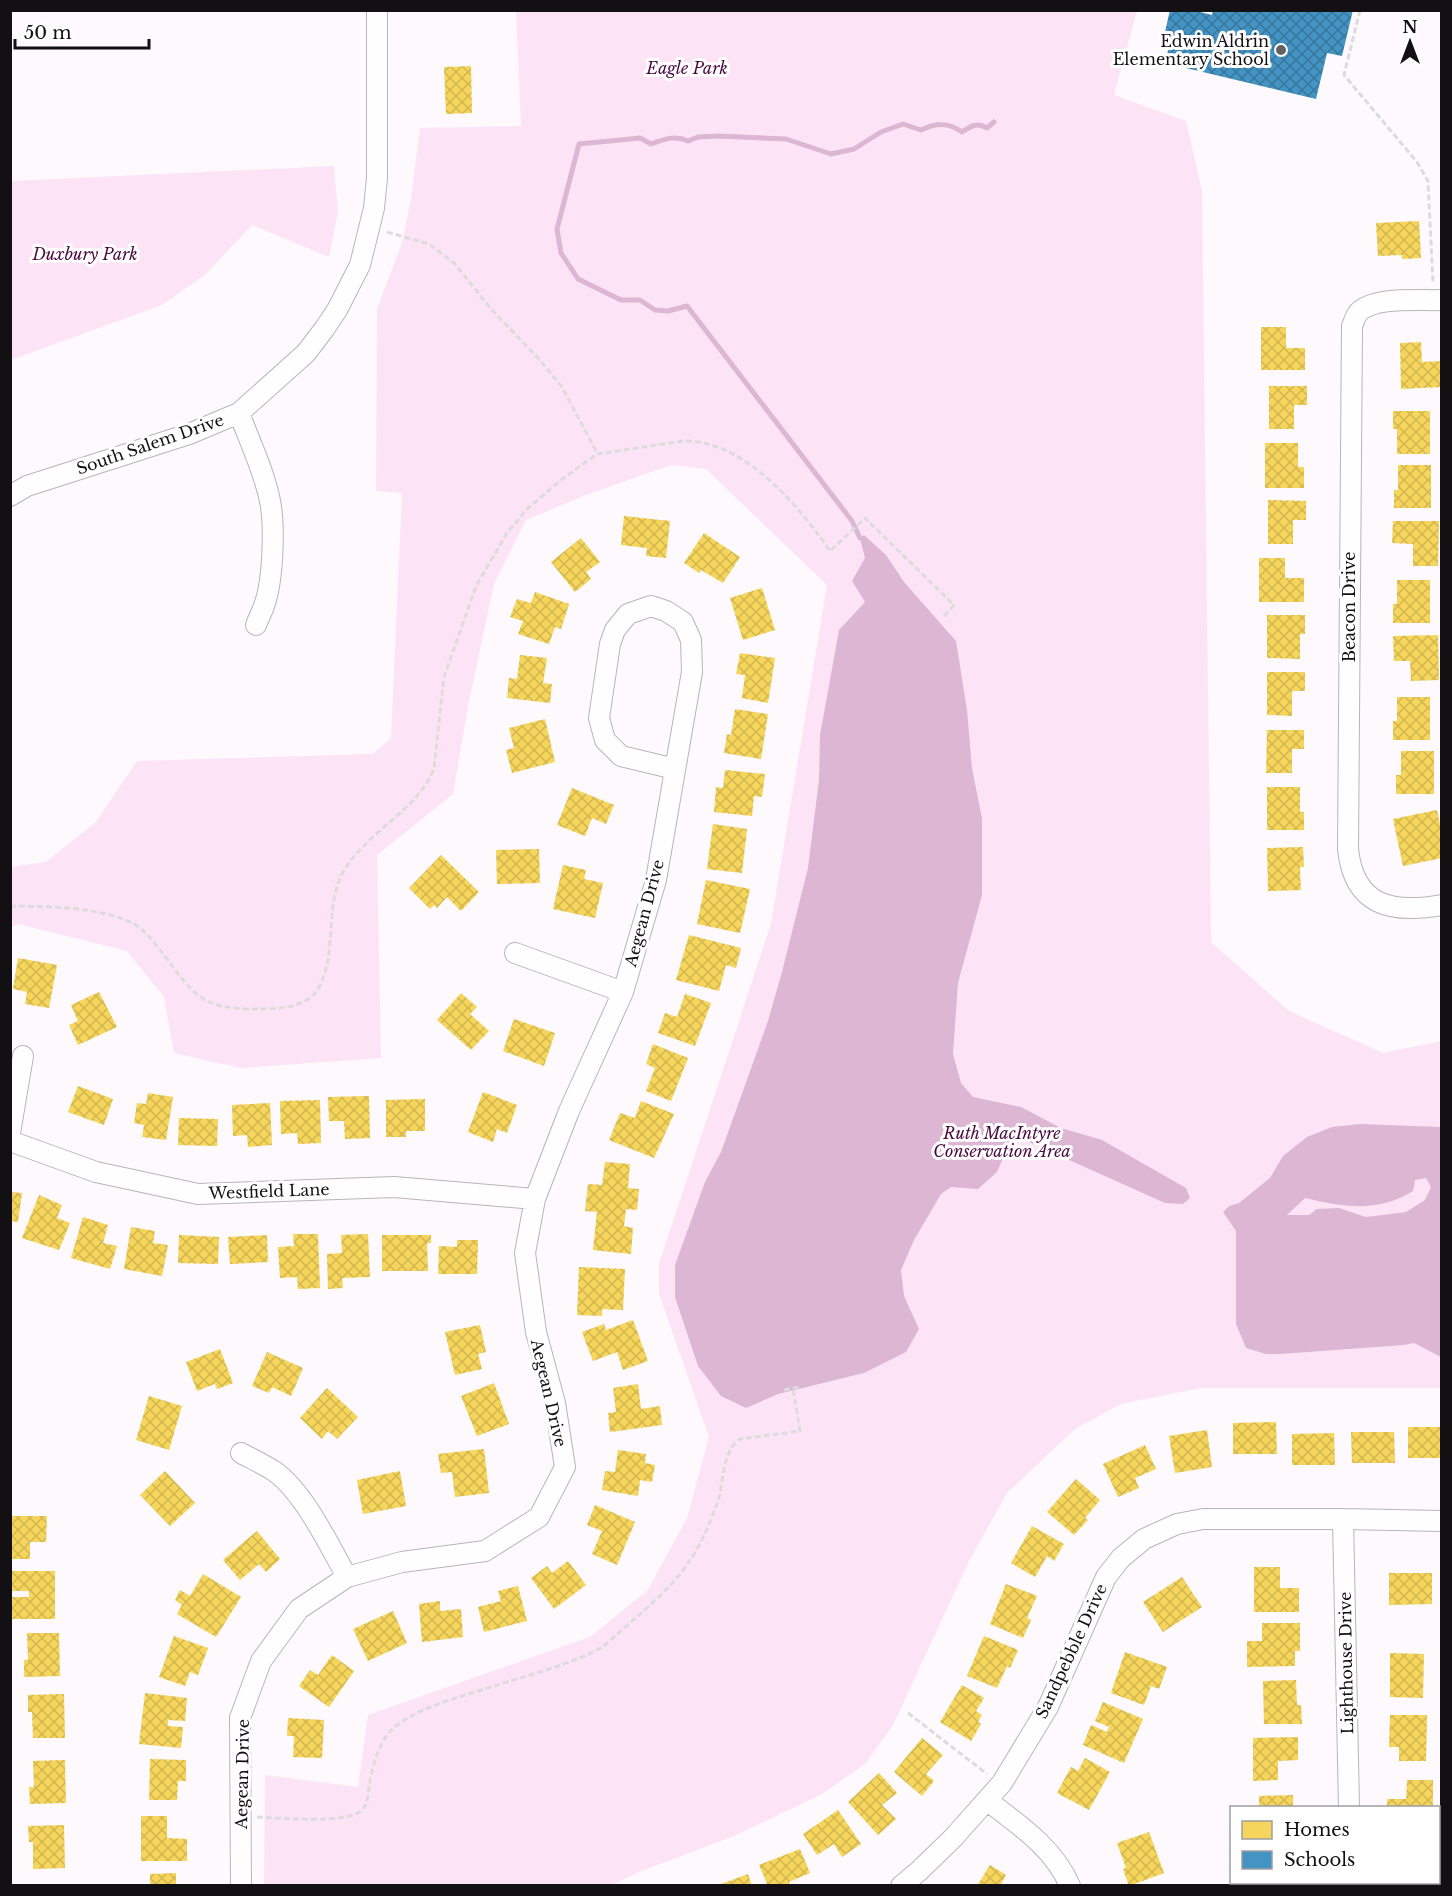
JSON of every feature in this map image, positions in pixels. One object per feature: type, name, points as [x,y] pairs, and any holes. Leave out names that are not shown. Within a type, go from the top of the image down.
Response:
[{"type":"street","name":"South Salem Drive","points":[[10,496],[27,486],[189,434],[239,413],[306,353],[325,328],[360,265],[371,227],[377,178],[377,10]]},
{"type":"street","name":"Beacon Drive","points":[[1438,300],[1378,302],[1357,314],[1352,326],[1348,849],[1352,874],[1367,894],[1383,904],[1396,908],[1415,909],[1442,905]]},
{"type":"street","points":[[239,413],[265,481],[270,503],[272,532],[270,581],[266,603],[256,624]]},
{"type":"street","name":"Aegean Drive","points":[[241,1886],[240,1718],[261,1661],[299,1609],[347,1577],[402,1562],[485,1551],[539,1517],[566,1467],[555,1403],[536,1332],[525,1253],[535,1199],[569,1111],[622,992],[656,880],[692,672],[691,640],[683,622],[666,611],[651,606],[628,614],[615,630],[610,645],[599,718],[605,740],[621,756],[675,769]]},
{"type":"street","points":[[515,953],[622,992]]},
{"type":"street","points":[[10,1133],[23,1056]]},
{"type":"street","name":"Westfield Lane","points":[[10,1141],[96,1172],[198,1194],[394,1187],[535,1199]]},
{"type":"street","points":[[241,1453],[275,1472],[292,1489],[313,1516],[347,1577]]},
{"type":"street","name":"Sandpebble Drive","points":[[901,1886],[928,1863],[1002,1784],[1048,1707],[1106,1577],[1121,1558],[1144,1539],[1177,1524],[1203,1519],[1442,1521]]},
{"type":"street","name":"Lighthouse Drive","points":[[1343,1519],[1349,1806]]},
{"type":"street","points":[[988,1801],[1037,1839],[1064,1871],[1070,1886]]},
{"type":"path","points":[[1360,10],[1344,75],[1417,162],[1428,181],[1438,300]]},
{"type":"path","points":[[371,227],[429,244],[454,263],[492,310],[539,359],[562,387],[597,454]]},
{"type":"path","points":[[10,906],[75,909],[107,914],[130,921],[146,933],[195,992],[208,1002],[233,1007],[265,1009],[290,1007],[308,999],[317,992],[323,979],[329,955],[334,900],[342,874],[383,826],[429,782],[434,768],[444,677],[476,586],[507,533],[527,509],[597,454],[683,441],[697,441],[713,445],[744,460],[768,479],[814,528],[830,551],[865,519],[954,604],[944,616]]},
{"type":"path","points":[[784,1390],[793,1391],[799,1387]]},
{"type":"path","points":[[240,1816],[297,1819],[351,1816],[362,1810],[367,1799],[378,1751],[386,1736],[397,1725],[414,1715],[460,1697],[573,1660],[602,1647],[644,1611],[686,1567],[708,1526],[733,1443],[740,1438],[800,1431],[793,1391]]},
{"type":"path","points":[[908,1713],[1002,1784]]},
{"type":"green space","name":"Ruth MacIntyre Conservation Area","points":[[516,11],[1137,11],[1114,95],[1186,121],[1202,191],[1211,942],[1289,1011],[1383,1053],[1441,1041],[1441,1388],[1200,1388],[1121,1404],[1075,1429],[1007,1493],[970,1559],[893,1725],[865,1764],[822,1794],[734,1836],[639,1872],[612,1885],[264,1885],[265,1775],[358,1787],[368,1715],[590,1637],[648,1590],[687,1518],[709,1437],[659,1294],[659,1264],[771,924],[827,585],[706,469],[671,465],[586,495],[526,520],[494,584],[468,706],[453,794],[377,855],[381,1058],[241,1068],[174,1053],[164,997],[127,951],[18,924],[11,927],[10,867],[46,862],[96,822],[137,761],[373,754],[391,738],[402,493],[376,491],[377,309],[402,243],[411,199],[420,128],[521,126]]},
{"type":"green space","name":"Duxbury Park","points":[[334,166],[338,212],[329,257],[252,225],[205,275],[162,305],[11,360],[11,181]]},
{"type":"shaded area","points":[[864,535],[886,555],[904,582],[956,641],[967,710],[972,768],[982,819],[982,895],[958,983],[953,1054],[961,1083],[973,1097],[1021,1107],[1061,1128],[1102,1140],[1186,1188],[1190,1198],[1183,1204],[1165,1203],[1020,1138],[1011,1139],[997,1172],[978,1189],[951,1187],[941,1194],[914,1240],[901,1270],[904,1296],[919,1329],[906,1352],[864,1373],[778,1394],[746,1408],[721,1396],[698,1366],[675,1297],[675,1265],[705,1182],[721,1152],[768,1021],[782,972],[808,868],[819,780],[820,735],[839,630],[865,602],[852,581],[865,558],[860,538]]},
{"type":"shaded area","points":[[1360,1124],[1441,1127],[1441,1357],[1414,1343],[1280,1354],[1266,1354],[1246,1348],[1236,1324],[1236,1231],[1223,1212],[1229,1206],[1239,1203],[1270,1178],[1283,1156],[1307,1137],[1332,1127]],"holes":[[[1426,1178],[1431,1187],[1425,1200],[1406,1212],[1366,1217],[1339,1208],[1317,1209],[1309,1215],[1287,1215],[1305,1198],[1347,1206],[1373,1205],[1387,1203],[1413,1191],[1415,1180]]]},
{"type":"building: Homes","points":[[471,66],[472,113],[446,114],[444,67]]},
{"type":"building: Homes","points":[[1419,221],[1421,258],[1402,259],[1402,255],[1378,256],[1376,223]]},
{"type":"building: Homes","points":[[1261,327],[1286,327],[1286,348],[1305,348],[1305,370],[1261,370]]},
{"type":"building: Homes","points":[[1421,342],[1422,362],[1441,361],[1442,387],[1401,389],[1400,343]]},
{"type":"building: Homes","points":[[1269,386],[1307,386],[1307,405],[1294,405],[1294,429],[1269,429]]},
{"type":"building: Homes","points":[[1393,411],[1430,411],[1430,454],[1397,454],[1397,429],[1393,429]]},
{"type":"building: Homes","points":[[1265,443],[1298,443],[1298,467],[1304,467],[1304,488],[1265,488]]},
{"type":"building: Homes","points":[[1398,465],[1431,465],[1431,508],[1394,508],[1394,490],[1398,490]]},
{"type":"building: Homes","points":[[1268,500],[1306,501],[1306,520],[1293,520],[1293,544],[1268,544]]},
{"type":"building: Homes","points":[[624,516],[670,521],[666,558],[646,556],[647,548],[621,545]]},
{"type":"building: Homes","points":[[1393,521],[1439,521],[1438,566],[1413,566],[1413,544],[1392,543]]},
{"type":"building: Homes","points":[[704,533],[740,557],[723,583],[701,570],[699,573],[684,563]]},
{"type":"building: Homes","points":[[581,538],[600,562],[586,572],[591,579],[575,592],[551,562]]},
{"type":"building: Homes","points":[[1259,558],[1285,558],[1285,578],[1304,578],[1304,602],[1259,602]]},
{"type":"building: Homes","points":[[1397,580],[1430,580],[1430,623],[1393,623],[1393,604],[1397,604]]},
{"type":"building: Homes","points":[[762,588],[775,630],[743,640],[730,598]]},
{"type":"building: Homes","points":[[535,592],[569,604],[561,629],[555,627],[549,644],[518,634],[523,621],[510,617],[517,599],[531,603]]},
{"type":"building: Homes","points":[[1267,615],[1305,615],[1305,634],[1300,634],[1300,659],[1267,658]]},
{"type":"building: Homes","points":[[1438,635],[1439,680],[1411,681],[1410,661],[1394,661],[1393,636]]},
{"type":"building: Homes","points":[[740,653],[775,658],[768,703],[742,698],[745,675],[736,674]]},
{"type":"building: Homes","points":[[520,655],[547,658],[543,683],[552,684],[550,703],[507,698],[509,678],[517,679]]},
{"type":"building: Homes","points":[[1267,672],[1305,672],[1305,691],[1292,691],[1292,716],[1267,715]]},
{"type":"building: Homes","points":[[1397,697],[1430,697],[1430,740],[1393,740],[1393,721],[1397,721]]},
{"type":"building: Homes","points":[[735,709],[768,714],[761,759],[724,753],[727,734],[731,735]]},
{"type":"building: Homes","points":[[545,719],[555,762],[512,773],[506,750],[514,748],[509,728]]},
{"type":"building: Homes","points":[[1267,730],[1304,730],[1304,749],[1292,749],[1292,773],[1266,773]]},
{"type":"building: Homes","points":[[1401,751],[1434,751],[1434,794],[1396,794],[1396,775],[1401,775]]},
{"type":"building: Homes","points":[[725,770],[765,774],[762,797],[754,796],[752,816],[714,812],[716,787],[723,788]]},
{"type":"building: Homes","points":[[1267,787],[1300,787],[1300,812],[1304,812],[1304,830],[1267,830]]},
{"type":"building: Homes","points":[[572,788],[614,805],[606,824],[592,818],[585,836],[557,825]]},
{"type":"building: Homes","points":[[1437,810],[1442,834],[1442,858],[1403,866],[1393,819]]},
{"type":"building: Homes","points":[[713,824],[747,829],[742,873],[707,869]]},
{"type":"building: Homes","points":[[1303,847],[1304,867],[1300,867],[1301,890],[1268,891],[1267,848]]},
{"type":"building: Homes","points":[[539,849],[540,883],[497,884],[496,850]]},
{"type":"building: Homes","points":[[441,855],[479,892],[461,911],[447,897],[437,908],[434,905],[430,909],[409,888]]},
{"type":"building: Homes","points":[[563,865],[586,870],[584,879],[603,883],[595,918],[553,909]]},
{"type":"building: Homes","points":[[706,880],[750,889],[740,933],[697,924]]},
{"type":"building: Homes","points":[[689,935],[741,948],[736,968],[726,965],[719,991],[676,980]]},
{"type":"building: Homes","points":[[18,958],[57,965],[49,1008],[25,1004],[27,992],[13,989]]},
{"type":"building: Homes","points":[[99,992],[117,1027],[78,1045],[69,1025],[78,1021],[71,1005]]},
{"type":"building: Homes","points":[[461,993],[477,1007],[470,1014],[489,1031],[471,1050],[437,1020]]},
{"type":"building: Homes","points":[[685,994],[711,1003],[695,1046],[658,1033],[665,1013],[677,1017]]},
{"type":"building: Homes","points":[[514,1019],[555,1033],[544,1066],[503,1051]]},
{"type":"building: Homes","points":[[653,1044],[688,1058],[671,1101],[646,1091],[655,1068],[646,1064]]},
{"type":"building: Homes","points":[[78,1086],[113,1099],[104,1125],[68,1112]]},
{"type":"building: Homes","points":[[483,1092],[517,1105],[507,1133],[497,1129],[493,1142],[468,1132]]},
{"type":"building: Homes","points":[[148,1093],[173,1097],[166,1140],[142,1137],[144,1125],[134,1123],[137,1103],[146,1104]]},
{"type":"building: Homes","points":[[369,1096],[370,1138],[345,1139],[344,1121],[329,1121],[328,1097]]},
{"type":"building: Homes","points":[[425,1099],[425,1131],[406,1131],[406,1137],[386,1137],[386,1100]]},
{"type":"building: Homes","points":[[320,1100],[321,1143],[298,1144],[297,1133],[281,1134],[280,1101]]},
{"type":"building: Homes","points":[[641,1101],[674,1114],[654,1158],[609,1140],[620,1113],[635,1118]]},
{"type":"building: Homes","points":[[270,1103],[272,1145],[248,1147],[247,1135],[233,1136],[232,1105]]},
{"type":"building: Homes","points":[[179,1118],[218,1119],[217,1146],[178,1145]]},
{"type":"building: Homes","points":[[605,1162],[630,1164],[628,1188],[639,1189],[637,1210],[626,1209],[624,1226],[633,1228],[631,1254],[593,1250],[597,1212],[585,1211],[588,1184],[602,1185]]},
{"type":"building: Homes","points":[[10,1192],[22,1193],[18,1222],[10,1221]]},
{"type":"building: Homes","points":[[39,1195],[62,1205],[57,1218],[70,1223],[59,1250],[22,1238]]},
{"type":"building: Homes","points":[[83,1217],[108,1225],[103,1243],[117,1246],[110,1269],[71,1258]]},
{"type":"building: Homes","points":[[131,1227],[155,1231],[153,1243],[168,1245],[162,1276],[124,1269]]},
{"type":"building: Homes","points":[[293,1234],[318,1234],[320,1288],[298,1289],[297,1277],[280,1278],[278,1247],[294,1246]]},
{"type":"building: Homes","points":[[368,1234],[370,1277],[342,1278],[343,1288],[328,1289],[327,1254],[342,1253],[341,1235]]},
{"type":"building: Homes","points":[[179,1235],[219,1237],[218,1264],[178,1263]]},
{"type":"building: Homes","points":[[267,1235],[268,1262],[230,1264],[228,1237]]},
{"type":"building: Homes","points":[[382,1235],[431,1235],[431,1243],[427,1243],[428,1271],[382,1271]]},
{"type":"building: Homes","points":[[457,1240],[478,1240],[477,1274],[438,1274],[439,1246],[457,1247]]},
{"type":"building: Homes","points":[[579,1267],[625,1269],[623,1310],[602,1309],[602,1316],[577,1315]]},
{"type":"building: Homes","points":[[633,1320],[648,1361],[623,1370],[617,1352],[593,1361],[582,1332],[604,1324],[606,1330]]},
{"type":"building: Homes","points":[[480,1325],[486,1352],[478,1354],[482,1369],[455,1375],[445,1332]]},
{"type":"building: Homes","points":[[220,1349],[233,1383],[217,1389],[215,1384],[197,1391],[186,1362]]},
{"type":"building: Homes","points":[[267,1352],[303,1368],[291,1396],[272,1387],[269,1393],[252,1386]]},
{"type":"building: Homes","points":[[494,1383],[509,1424],[477,1436],[461,1396]]},
{"type":"building: Homes","points":[[638,1384],[641,1409],[660,1406],[662,1425],[610,1432],[608,1413],[616,1412],[613,1388]]},
{"type":"building: Homes","points":[[327,1388],[358,1417],[337,1439],[328,1431],[322,1439],[300,1418]]},
{"type":"building: Homes","points":[[149,1396],[182,1406],[169,1450],[136,1440]]},
{"type":"building: Homes","points":[[1276,1422],[1277,1454],[1233,1454],[1233,1423]]},
{"type":"building: Homes","points":[[1408,1427],[1442,1427],[1442,1458],[1408,1458]]},
{"type":"building: Homes","points":[[1207,1430],[1212,1467],[1175,1473],[1169,1436]]},
{"type":"building: Homes","points":[[1351,1432],[1394,1432],[1395,1463],[1352,1463]]},
{"type":"building: Homes","points":[[1334,1433],[1335,1465],[1292,1465],[1292,1434]]},
{"type":"building: Homes","points":[[1145,1445],[1156,1469],[1135,1478],[1139,1488],[1118,1497],[1103,1464]]},
{"type":"building: Homes","points":[[484,1449],[489,1493],[455,1497],[452,1472],[441,1473],[438,1454]]},
{"type":"building: Homes","points":[[618,1450],[646,1454],[645,1463],[655,1465],[652,1482],[640,1480],[638,1496],[602,1490],[605,1471],[615,1472]]},
{"type":"building: Homes","points":[[165,1471],[195,1503],[170,1526],[140,1495]]},
{"type":"building: Homes","points":[[400,1471],[406,1506],[363,1514],[357,1480]]},
{"type":"building: Homes","points":[[1076,1479],[1100,1500],[1085,1518],[1088,1520],[1074,1535],[1047,1512]]},
{"type":"building: Homes","points":[[595,1505],[635,1522],[617,1565],[592,1554],[602,1531],[587,1525]]},
{"type":"building: Homes","points":[[10,1516],[47,1516],[46,1542],[30,1542],[30,1559],[10,1559]]},
{"type":"building: Homes","points":[[1032,1526],[1064,1544],[1054,1561],[1047,1556],[1035,1577],[1011,1563]]},
{"type":"building: Homes","points":[[257,1531],[280,1559],[266,1572],[259,1564],[240,1580],[223,1560]]},
{"type":"building: Homes","points":[[568,1561],[586,1585],[554,1609],[531,1578],[547,1566],[552,1573]]},
{"type":"building: Homes","points":[[1254,1567],[1280,1567],[1280,1588],[1299,1588],[1299,1612],[1254,1612]]},
{"type":"building: Homes","points":[[12,1571],[55,1571],[55,1619],[12,1619],[12,1597],[29,1597],[29,1591],[12,1591]]},
{"type":"building: Homes","points":[[1389,1573],[1432,1573],[1432,1604],[1389,1605]]},
{"type":"building: Homes","points":[[203,1574],[241,1597],[216,1637],[177,1614],[182,1605],[175,1600],[180,1590],[190,1596]]},
{"type":"building: Homes","points":[[1182,1577],[1202,1607],[1163,1632],[1143,1602]]},
{"type":"building: Homes","points":[[1006,1584],[1037,1596],[1027,1618],[1031,1620],[1023,1638],[990,1624]]},
{"type":"building: Homes","points":[[518,1586],[527,1621],[484,1632],[478,1607],[501,1601],[498,1591]]},
{"type":"building: Homes","points":[[440,1601],[440,1611],[461,1609],[463,1637],[422,1642],[419,1604]]},
{"type":"building: Homes","points":[[393,1611],[407,1643],[368,1661],[353,1629]]},
{"type":"building: Homes","points":[[1262,1623],[1300,1623],[1300,1651],[1295,1651],[1295,1666],[1247,1667],[1247,1641],[1262,1641]]},
{"type":"building: Homes","points":[[27,1633],[59,1633],[60,1676],[24,1677],[24,1660],[28,1660]]},
{"type":"building: Homes","points":[[174,1636],[208,1648],[198,1675],[190,1672],[185,1686],[159,1677]]},
{"type":"building: Homes","points":[[984,1636],[1018,1650],[1010,1668],[1007,1666],[997,1688],[967,1676]]},
{"type":"building: Homes","points":[[1125,1652],[1167,1667],[1159,1689],[1151,1686],[1144,1705],[1111,1693]]},
{"type":"building: Homes","points":[[1390,1653],[1424,1654],[1423,1698],[1390,1697]]},
{"type":"building: Homes","points":[[332,1655],[354,1671],[329,1707],[299,1686],[310,1670],[318,1675]]},
{"type":"building: Homes","points":[[1296,1680],[1297,1705],[1301,1705],[1302,1724],[1264,1724],[1263,1681]]},
{"type":"building: Homes","points":[[962,1685],[984,1698],[976,1711],[982,1715],[978,1722],[981,1724],[971,1741],[940,1722]]},
{"type":"building: Homes","points":[[145,1693],[187,1698],[185,1721],[168,1720],[168,1726],[183,1727],[181,1748],[139,1744]]},
{"type":"building: Homes","points":[[64,1694],[65,1738],[33,1738],[32,1712],[28,1712],[28,1695]]},
{"type":"building: Homes","points":[[1103,1702],[1143,1719],[1124,1763],[1083,1745],[1091,1725],[1107,1732],[1109,1727],[1095,1721]]},
{"type":"building: Homes","points":[[1390,1715],[1427,1715],[1426,1761],[1399,1761],[1399,1747],[1389,1747]]},
{"type":"building: Homes","points":[[288,1718],[324,1720],[322,1758],[293,1757],[294,1736],[287,1736]]},
{"type":"building: Homes","points":[[1298,1737],[1298,1760],[1278,1761],[1278,1780],[1253,1781],[1253,1738]]},
{"type":"building: Homes","points":[[922,1738],[943,1755],[926,1774],[934,1781],[922,1796],[894,1772]]},
{"type":"building: Homes","points":[[1085,1758],[1110,1772],[1089,1810],[1057,1793],[1071,1767],[1078,1771]]},
{"type":"building: Homes","points":[[150,1759],[186,1760],[186,1781],[178,1781],[177,1800],[149,1800]]},
{"type":"building: Homes","points":[[65,1760],[66,1803],[30,1804],[29,1787],[34,1787],[33,1761]]},
{"type":"building: Homes","points":[[879,1773],[897,1793],[882,1805],[896,1819],[878,1835],[848,1802]]},
{"type":"building: Homes","points":[[1407,1780],[1433,1780],[1433,1806],[1387,1806],[1387,1799],[1406,1799]]},
{"type":"building: Homes","points":[[1293,1795],[1293,1806],[1259,1806],[1259,1796]]},
{"type":"building: Homes","points":[[838,1810],[861,1844],[842,1857],[834,1844],[817,1855],[803,1834]]},
{"type":"building: Homes","points":[[141,1816],[167,1816],[167,1838],[187,1839],[187,1861],[141,1861]]},
{"type":"building: Homes","points":[[64,1825],[65,1868],[33,1869],[33,1842],[29,1842],[28,1826]]},
{"type":"building: Homes","points":[[1149,1832],[1164,1873],[1129,1886],[1123,1869],[1126,1868],[1117,1843]]},
{"type":"building: Homes","points":[[800,1849],[810,1873],[789,1882],[791,1886],[768,1886],[759,1865]]},
{"type":"building: Homes","points":[[990,1865],[1006,1875],[1001,1884],[1003,1886],[977,1886]]},
{"type":"building: Homes","points":[[176,1873],[176,1886],[150,1886],[150,1874]]},
{"type":"building: Homes","points":[[748,1874],[752,1886],[718,1886],[718,1885]]},
{"type":"building: Homes","points":[[1261,1884],[1295,1884],[1295,1886],[1261,1886]]},
{"type":"building: Homes","points":[[1387,1884],[1430,1884],[1430,1886],[1387,1886]]},
{"type":"building: Schools","name":"Edwin Aldrin Elementary School","points":[[1170,10],[1192,10],[1212,15],[1213,10],[1353,10],[1342,56],[1327,53],[1316,99],[1165,63],[1172,34],[1165,32]]},
{"type":"waterway","points":[[860,538],[852,521],[687,306],[668,311],[655,310],[640,300],[621,300],[578,279],[561,253],[557,229],[579,144],[640,138],[651,144],[670,138],[688,141],[698,137],[717,136],[786,139],[831,154],[854,149],[881,132],[903,124],[921,130],[937,125],[947,125],[962,132],[980,125],[987,128],[994,122]]},
{"type":"place","name":"Edwin Aldrin Elementary School","points":[[1281,50]]},
{"type":"park label","name":"Eagle Park","points":[[687,68]]}]
